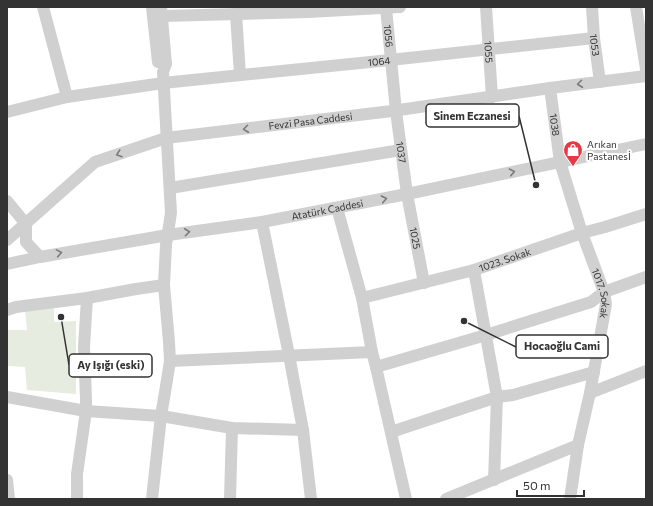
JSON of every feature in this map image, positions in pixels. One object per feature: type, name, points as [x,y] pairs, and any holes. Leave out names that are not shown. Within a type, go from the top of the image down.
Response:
[{"type":"street","points":[[43,7],[67,97]]},
{"type":"street","points":[[152,7],[158,65],[163,77]]},
{"type":"street","points":[[152,499],[161,416],[170,361],[164,285],[165,261],[171,213],[163,77],[166,64],[162,11],[236,14],[400,7]]},
{"type":"street","name":"1055","points":[[486,7],[492,97]]},
{"type":"street","name":"1053","points":[[592,7],[594,38],[600,82]]},
{"type":"street","points":[[636,7],[646,69]]},
{"type":"street","name":"1056","points":[[386,8],[396,111]]},
{"type":"street","points":[[236,14],[240,75]]},
{"type":"street","name":"1064","points":[[7,112],[67,97],[163,77],[240,75],[594,38]]},
{"type":"street","name":"Fevzi Pasa Caddesi","points":[[7,240],[95,162],[166,138],[396,111],[550,88],[646,76]]},
{"type":"street","name":"1038","points":[[550,88],[560,162]]},
{"type":"street","name":"1037","points":[[396,111],[407,194]]},
{"type":"street","name":"Atatürk Caddesi","points":[[7,264],[168,235],[262,222],[337,208],[646,144]]},
{"type":"street","points":[[170,188],[401,150]]},
{"type":"street","name":"1017. Sokak","points":[[560,162],[582,233],[604,292],[606,304],[590,393],[578,446],[570,499]]},
{"type":"street","name":"1025","points":[[407,194],[424,283]]},
{"type":"street","points":[[7,201],[26,224],[26,242],[40,257]]},
{"type":"street","points":[[337,208],[362,298],[372,352],[406,499]]},
{"type":"street","name":"1023. Sokak","points":[[362,298],[474,270],[582,233],[646,214]]},
{"type":"street","points":[[262,222],[303,430],[311,499]]},
{"type":"street","points":[[474,270],[497,397],[494,480]]},
{"type":"street","points":[[376,367],[486,335],[591,302],[604,292],[646,277]]},
{"type":"street","points":[[7,310],[16,307],[87,298],[164,285]]},
{"type":"street","points":[[77,499],[77,474],[86,411],[84,347],[87,298]]},
{"type":"street","points":[[170,361],[372,352]]},
{"type":"street","points":[[590,393],[646,371]]},
{"type":"street","points":[[391,432],[497,397],[513,395],[594,372]]},
{"type":"street","points":[[7,397],[86,411],[161,416],[232,428],[303,430]]},
{"type":"street","points":[[230,499],[232,428]]},
{"type":"street","points":[[446,499],[578,446]]},
{"type":"street","points":[[7,480],[9,499]]},
{"type":"shaded area","points":[[54,308],[54,322],[76,321],[76,394],[27,390],[25,367],[7,365],[7,330],[27,330],[25,311]]},
{"type":"place","name":"Arıkan Pastanesİ","points":[[573,167]]},
{"type":"place","name":"Sinem Eczanesi","points":[[536,185]]},
{"type":"place","name":"Ay Işığı (eski)","points":[[61,317]]},
{"type":"place","name":"Hocaoğlu Cami","points":[[464,321]]}]
